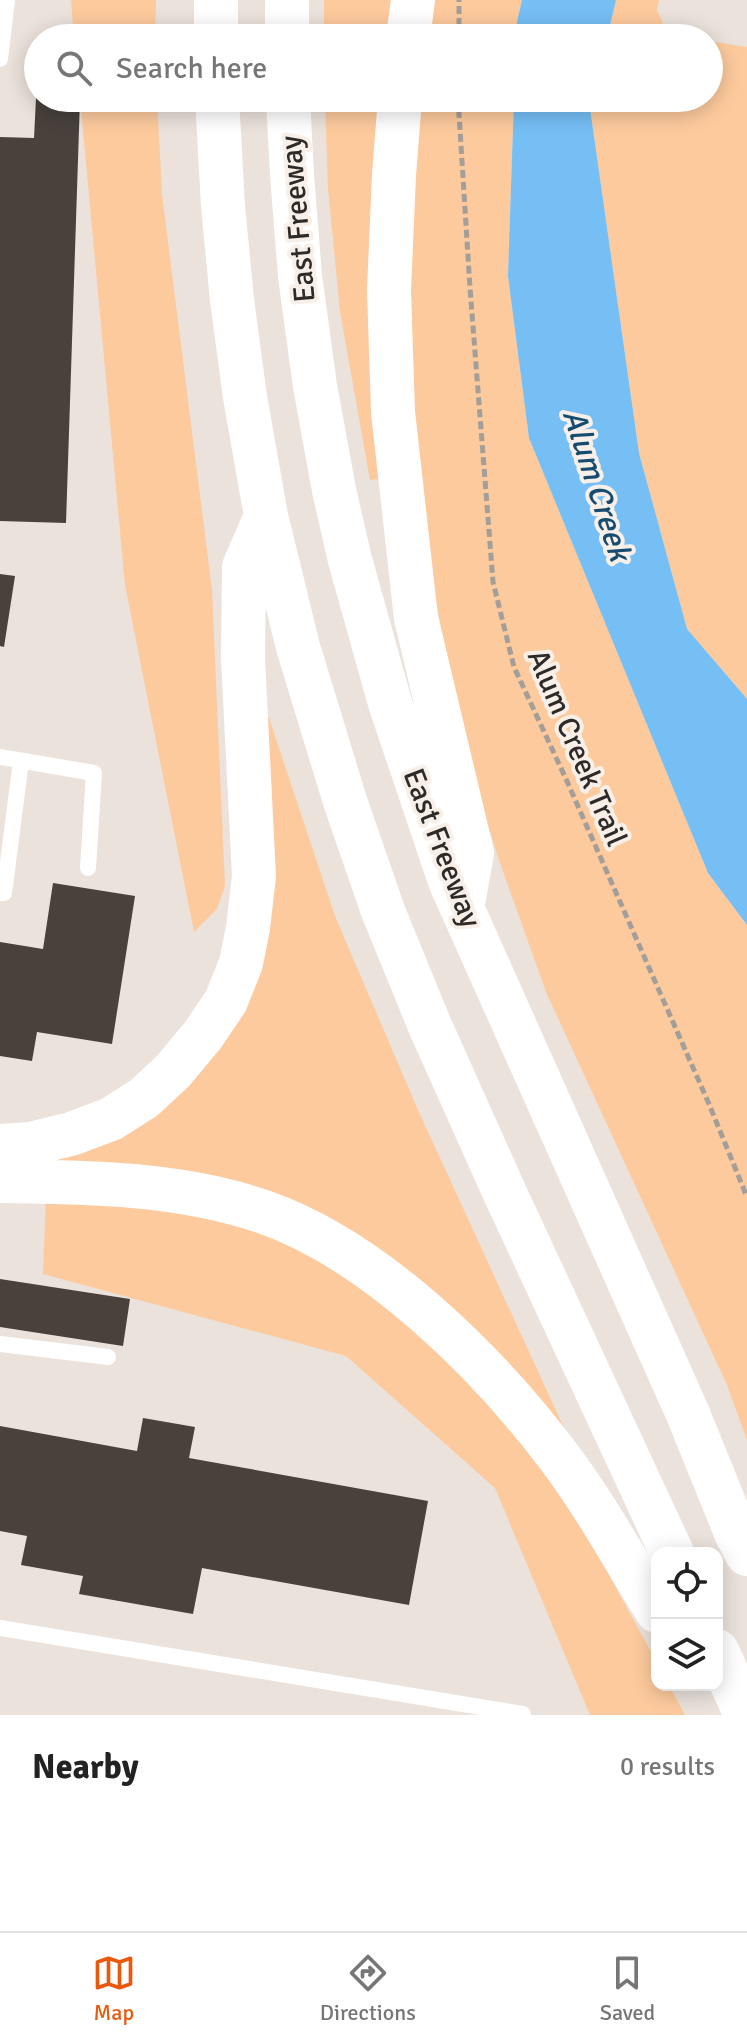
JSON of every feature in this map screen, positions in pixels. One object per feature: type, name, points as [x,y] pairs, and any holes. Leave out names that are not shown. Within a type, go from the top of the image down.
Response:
[{"type":"highway","points":[[216,0],[216,24]]},
{"type":"highway","points":[[287,0],[287,24]]},
{"type":"highway","points":[[410,24],[413,0]]},
{"type":"highway","points":[[218,112],[232,300],[266,516],[298,647],[345,801],[383,911],[430,1026],[669,1547]]},
{"type":"highway","name":"East Freeway","points":[[289,112],[300,276],[315,386],[334,490],[390,703],[450,881],[688,1414],[747,1554]]},
{"type":"highway","points":[[399,112],[390,275],[393,412],[416,618],[472,853],[463,909]]},
{"type":"highway","points":[[0,1146],[30,1144],[71,1134],[111,1119],[144,1098],[173,1071],[226,1001],[241,963],[254,876],[243,659],[244,567],[266,516]]},
{"type":"highway","points":[[0,1181],[131,1186],[197,1195],[263,1212],[332,1244],[385,1280],[473,1356],[561,1459],[651,1601]]},
{"type":"highway","points":[[723,1664],[746,1715]]},
{"type":"highway","points":[[707,1691],[721,1715]]},
{"type":"lane","points":[[0,59],[5,2]]},
{"type":"lane","points":[[0,757],[94,773],[88,868]]},
{"type":"lane","points":[[0,893],[4,893],[21,761]]},
{"type":"lane","points":[[0,1344],[108,1357]]},
{"type":"lane","points":[[0,1628],[523,1714]]},
{"type":"path","points":[[459,0],[459,24]]},
{"type":"path","name":"Alum Creek Trail","points":[[459,112],[493,582],[514,667],[678,1033],[747,1197]]},
{"type":"shaded area","points":[[71,0],[156,0],[155,24],[73,24]]},
{"type":"shaded area","points":[[324,0],[395,0],[391,24],[324,24]]},
{"type":"shaded area","points":[[434,0],[459,0],[459,3],[460,0],[522,0],[517,24],[431,24]]},
{"type":"shaded area","points":[[616,0],[659,0],[657,10],[663,24],[610,24]]},
{"type":"shaded area","points":[[723,43],[747,47],[747,699],[687,629],[639,453],[591,112],[723,112]]},
{"type":"shaded area","points":[[81,112],[158,112],[162,194],[212,590],[225,886],[217,909],[194,932],[125,585]]},
{"type":"shaded area","points":[[325,112],[382,112],[379,479],[370,480],[340,312],[328,188]]},
{"type":"shaded area","points":[[421,112],[514,112],[508,276],[529,438],[708,873],[747,925],[747,1440],[727,1385],[546,992],[464,750],[418,506],[407,271]]},
{"type":"shaded area","points":[[269,718],[335,916],[418,1110],[564,1428],[369,1250],[47,1164],[218,1043],[256,721]]},
{"type":"shaded area","points":[[46,1198],[152,1202],[254,1224],[368,1289],[435,1345],[550,1475],[651,1652],[651,1691],[672,1691],[685,1715],[590,1715],[495,1488],[346,1356],[43,1274]]},
{"type":"water","points":[[522,0],[616,0],[610,24],[517,22]]},
{"type":"water","name":"Alum Creek","points":[[514,112],[591,112],[639,453],[687,629],[747,699],[747,925],[708,873],[529,438],[508,276]]},
{"type":"building","points":[[35,112],[80,112],[66,523],[0,521],[0,137],[34,138]]},
{"type":"building","points":[[0,574],[15,576],[4,647],[0,646]]},
{"type":"building","points":[[53,883],[135,896],[112,1044],[37,1032],[32,1061],[0,1056],[0,942],[43,949]]},
{"type":"building","points":[[0,1279],[130,1299],[123,1346],[0,1327]]},
{"type":"building","points":[[143,1418],[195,1427],[189,1458],[428,1501],[409,1605],[202,1568],[193,1614],[79,1594],[83,1576],[21,1565],[27,1536],[0,1531],[0,1426],[137,1451]]}]
